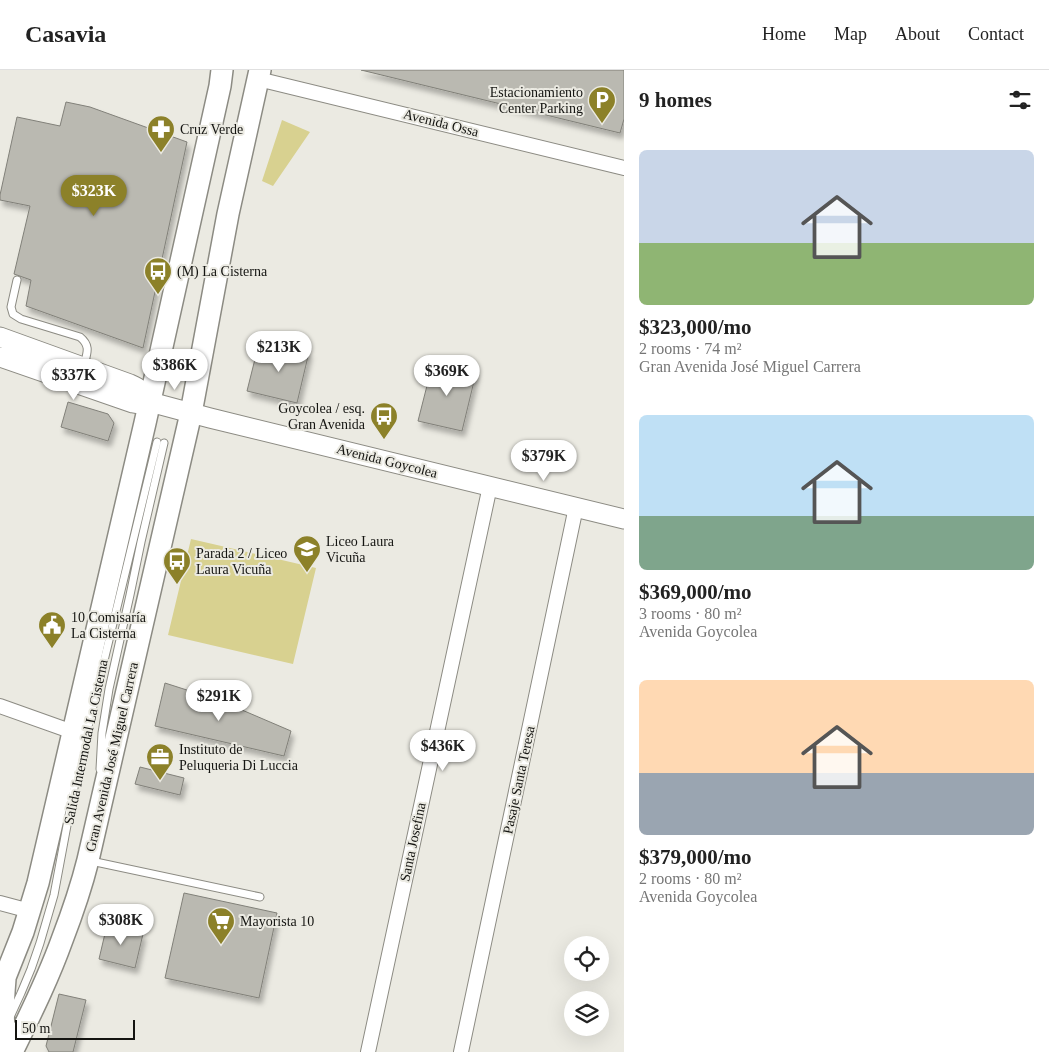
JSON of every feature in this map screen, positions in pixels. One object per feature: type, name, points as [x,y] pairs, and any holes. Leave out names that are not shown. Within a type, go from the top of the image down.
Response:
[{"type":"main road","points":[[10,1052],[2,1033],[3,985],[30,911],[38,883],[150,402],[222,70]]},
{"type":"main road","name":"Gran Avenida José Miguel Carrera","points":[[10,1052],[39,995],[62,941],[75,906],[88,860],[191,413],[228,214],[258,73]]},
{"type":"street","name":"Avenida Ossa","points":[[258,73],[624,166]]},
{"type":"street","name":"Avenida Goycolea","points":[[0,337],[137,387],[150,402]]},
{"type":"street","name":"Avenida Goycolea","points":[[0,357],[126,402],[139,404],[150,402],[624,519]]},
{"type":"street","name":"Santa Josefina","points":[[368,1052],[490,486]]},
{"type":"street","name":"Pasaje Santa Teresa","points":[[461,1052],[576,508]]},
{"type":"street","points":[[0,706],[73,732]]},
{"type":"street","points":[[0,903],[30,911]]},
{"type":"lane","points":[[18,280],[11,307],[13,314],[80,337],[88,347],[83,367]]},
{"type":"lane","name":"Salida Intermodal La Cisterna","points":[[2,1033],[22,993],[40,943],[54,895],[77,772],[161,442],[105,710],[100,749],[97,824]]},
{"type":"lane","points":[[88,860],[260,897]]},
{"type":"shaded area","points":[[282,120],[310,132],[273,186],[262,181]]},
{"type":"shaded area","points":[[191,539],[316,568],[293,664],[168,635]]},
{"type":"building","points":[[361,70],[624,70],[624,119],[620,133]]},
{"type":"building","points":[[66,102],[90,107],[187,142],[143,348],[26,306],[31,280],[14,274],[30,206],[0,200],[0,195],[17,117],[60,126]]},
{"type":"building","points":[[272,343],[309,352],[297,403],[247,391],[256,355],[268,358]]},
{"type":"building","points":[[433,362],[476,373],[462,431],[418,421]]},
{"type":"building","points":[[68,402],[108,414],[114,423],[108,441],[61,427]]},
{"type":"building","points":[[165,683],[221,701],[291,731],[284,756],[155,726]]},
{"type":"building","name":"Instituto de Peluqueria Di Luccia","points":[[140,767],[184,778],[180,795],[135,784]]},
{"type":"building","name":"Mayorista 10","points":[[184,893],[277,913],[259,998],[165,978]]},
{"type":"building","points":[[107,925],[143,934],[135,968],[99,959]]},
{"type":"building","points":[[59,994],[86,1000],[73,1052],[49,1052],[46,1046]]},
{"type":"place","name":"Estacionamiento Center Parking","points":[[602,124]]},
{"type":"place","name":"Cruz Verde","points":[[161,153]]},
{"type":"place","name":"(M) La Cisterna","points":[[158,295]]},
{"type":"place","name":"Goycolea / esq. Gran Avenida","points":[[384,440]]},
{"type":"place","name":"Liceo Laura Vicuña","points":[[307,573]]},
{"type":"place","name":"Parada 2 / Liceo Laura Vicuña","points":[[177,585]]},
{"type":"place","name":"10 Comisaría La Cisterna","points":[[52,649]]},
{"type":"place","name":"Instituto de Peluqueria Di Luccia","points":[[160,781]]},
{"type":"place","name":"Mayorista 10","points":[[221,945]]}]
